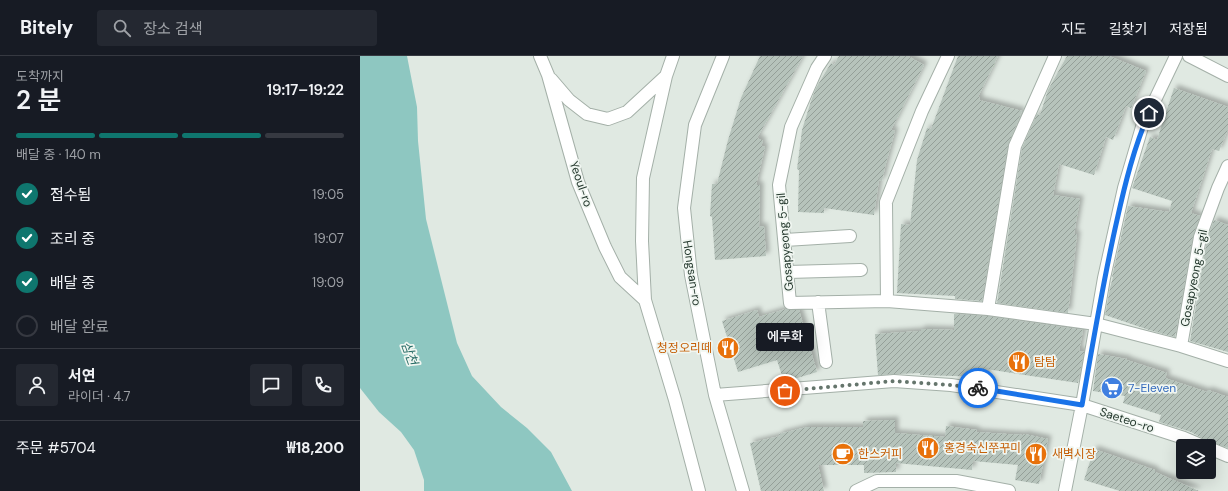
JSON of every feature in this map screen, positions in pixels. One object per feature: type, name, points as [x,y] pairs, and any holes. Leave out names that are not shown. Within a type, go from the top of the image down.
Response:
[{"type":"street","name":"Yeoul-ro","points":[[540,56],[548,75],[578,182],[605,247],[620,276],[645,300]]},
{"type":"street","points":[[673,56],[666,76],[643,178],[642,241],[645,300],[675,400],[699,491]]},
{"type":"street","name":"Hongsan-ro","points":[[723,56],[695,125],[684,208],[691,275],[715,395],[743,491]]},
{"type":"street","name":"Gosapyeong 5-gil","points":[[825,56],[817,68],[791,127],[779,185],[790,303],[887,301],[988,309],[1096,324],[1180,346],[1228,361]]},
{"type":"street","points":[[887,301],[886,202],[922,111],[948,56]]},
{"type":"street","points":[[988,309],[1015,146],[1055,56]]},
{"type":"street","points":[[1064,491],[1082,405],[1104,278],[1124,188],[1142,127],[1176,56]]},
{"type":"street","points":[[1189,56],[1228,76]]},
{"type":"street","points":[[548,75],[569,100],[587,114],[608,118],[627,112],[666,76]]},
{"type":"street","name":"Gosapyeong 5-gil","points":[[1180,346],[1200,237],[1218,188],[1228,166]]},
{"type":"street","points":[[784,240],[850,236]]},
{"type":"street","points":[[788,272],[861,270]]},
{"type":"street","points":[[818,302],[826,362]]},
{"type":"street","name":"Saeteo-ro","points":[[715,395],[894,381],[951,385],[1082,405],[1186,439]]},
{"type":"street","points":[[1216,451],[1228,456]]},
{"type":"street","points":[[856,491],[877,482],[956,486],[1009,491]]},
{"type":"water","name":"삼천","points":[[360,56],[407,56],[417,107],[418,141],[426,219],[457,343],[472,376],[501,407],[527,428],[551,452],[572,491],[424,491],[424,480],[414,450],[401,432],[379,412],[360,388]]},
{"type":"building","points":[[760,56],[803,56],[757,138],[763,141],[761,146],[765,147],[756,185],[760,185],[759,227],[764,226],[766,256],[715,260],[712,217],[710,216],[712,184],[717,184],[728,140],[741,98]]},
{"type":"building","points":[[839,56],[908,56],[924,65],[891,130],[895,131],[882,181],[879,180],[874,215],[824,208],[824,213],[798,212],[799,170],[797,169],[802,130],[816,88],[831,63],[834,65]]},
{"type":"building","points":[[958,56],[998,56],[978,97],[980,97],[979,100],[1022,111],[1008,145],[982,301],[955,299],[955,296],[897,293],[901,224],[910,225],[917,160],[927,128],[931,129]]},
{"type":"building","points":[[1067,56],[1109,56],[1146,71],[1131,108],[1126,106],[1113,140],[1106,137],[1094,175],[1059,164],[1053,195],[1080,199],[1074,234],[1077,234],[1068,313],[997,303],[1022,148],[1037,114],[1040,115],[1048,90]]},
{"type":"building","points":[[1174,88],[1228,107],[1228,129],[1219,151],[1212,149],[1191,213],[1200,216],[1193,236],[1175,337],[1105,315],[1128,206],[1169,212],[1172,201],[1132,188],[1150,137],[1157,140]]},
{"type":"building","points":[[1214,220],[1228,225],[1228,352],[1190,341],[1207,239]]},
{"type":"building","points":[[786,309],[799,310],[817,372],[784,382],[777,360],[738,372],[722,321],[757,310],[759,317]]},
{"type":"building","points":[[954,314],[987,316],[1083,330],[1079,351],[1084,352],[1078,383],[986,369],[986,377],[920,375],[920,373],[878,375],[875,334],[921,331],[921,329],[954,330]]},
{"type":"building","points":[[1098,354],[1127,359],[1167,373],[1165,378],[1207,392],[1208,390],[1228,397],[1228,448],[1216,444],[1216,439],[1204,439],[1191,432],[1159,422],[1161,415],[1123,403],[1125,396],[1093,391]]},
{"type":"building","points":[[895,420],[895,433],[945,437],[946,426],[977,430],[976,432],[1024,434],[1048,439],[1039,484],[1015,480],[1018,465],[973,461],[972,470],[896,463],[896,472],[864,473],[864,465],[818,465],[824,491],[761,491],[750,443],[780,436],[779,434],[807,427],[863,427],[863,421]]},
{"type":"building","points":[[1094,449],[1155,470],[1155,472],[1199,491],[1120,491],[1084,480]]},
{"type":"way so far","points":[[785,391],[894,381],[978,388]]},
{"type":"place","name":"청정오리떼","points":[[728,348]]},
{"type":"place","name":"탐탐","points":[[1019,362]]},
{"type":"place","name":"7-Eleven","points":[[1112,388]]},
{"type":"place","name":"에루화","points":[[785,391]]},
{"type":"place","name":"홍경숙신쭈꾸미","points":[[928,448]]},
{"type":"place","name":"한스커피","points":[[843,454]]},
{"type":"place","name":"새벽시장","points":[[1036,454]]},
{"type":"route","points":[[978,388],[1082,405],[1104,278],[1124,188],[1142,127],[1149,113]]}]
